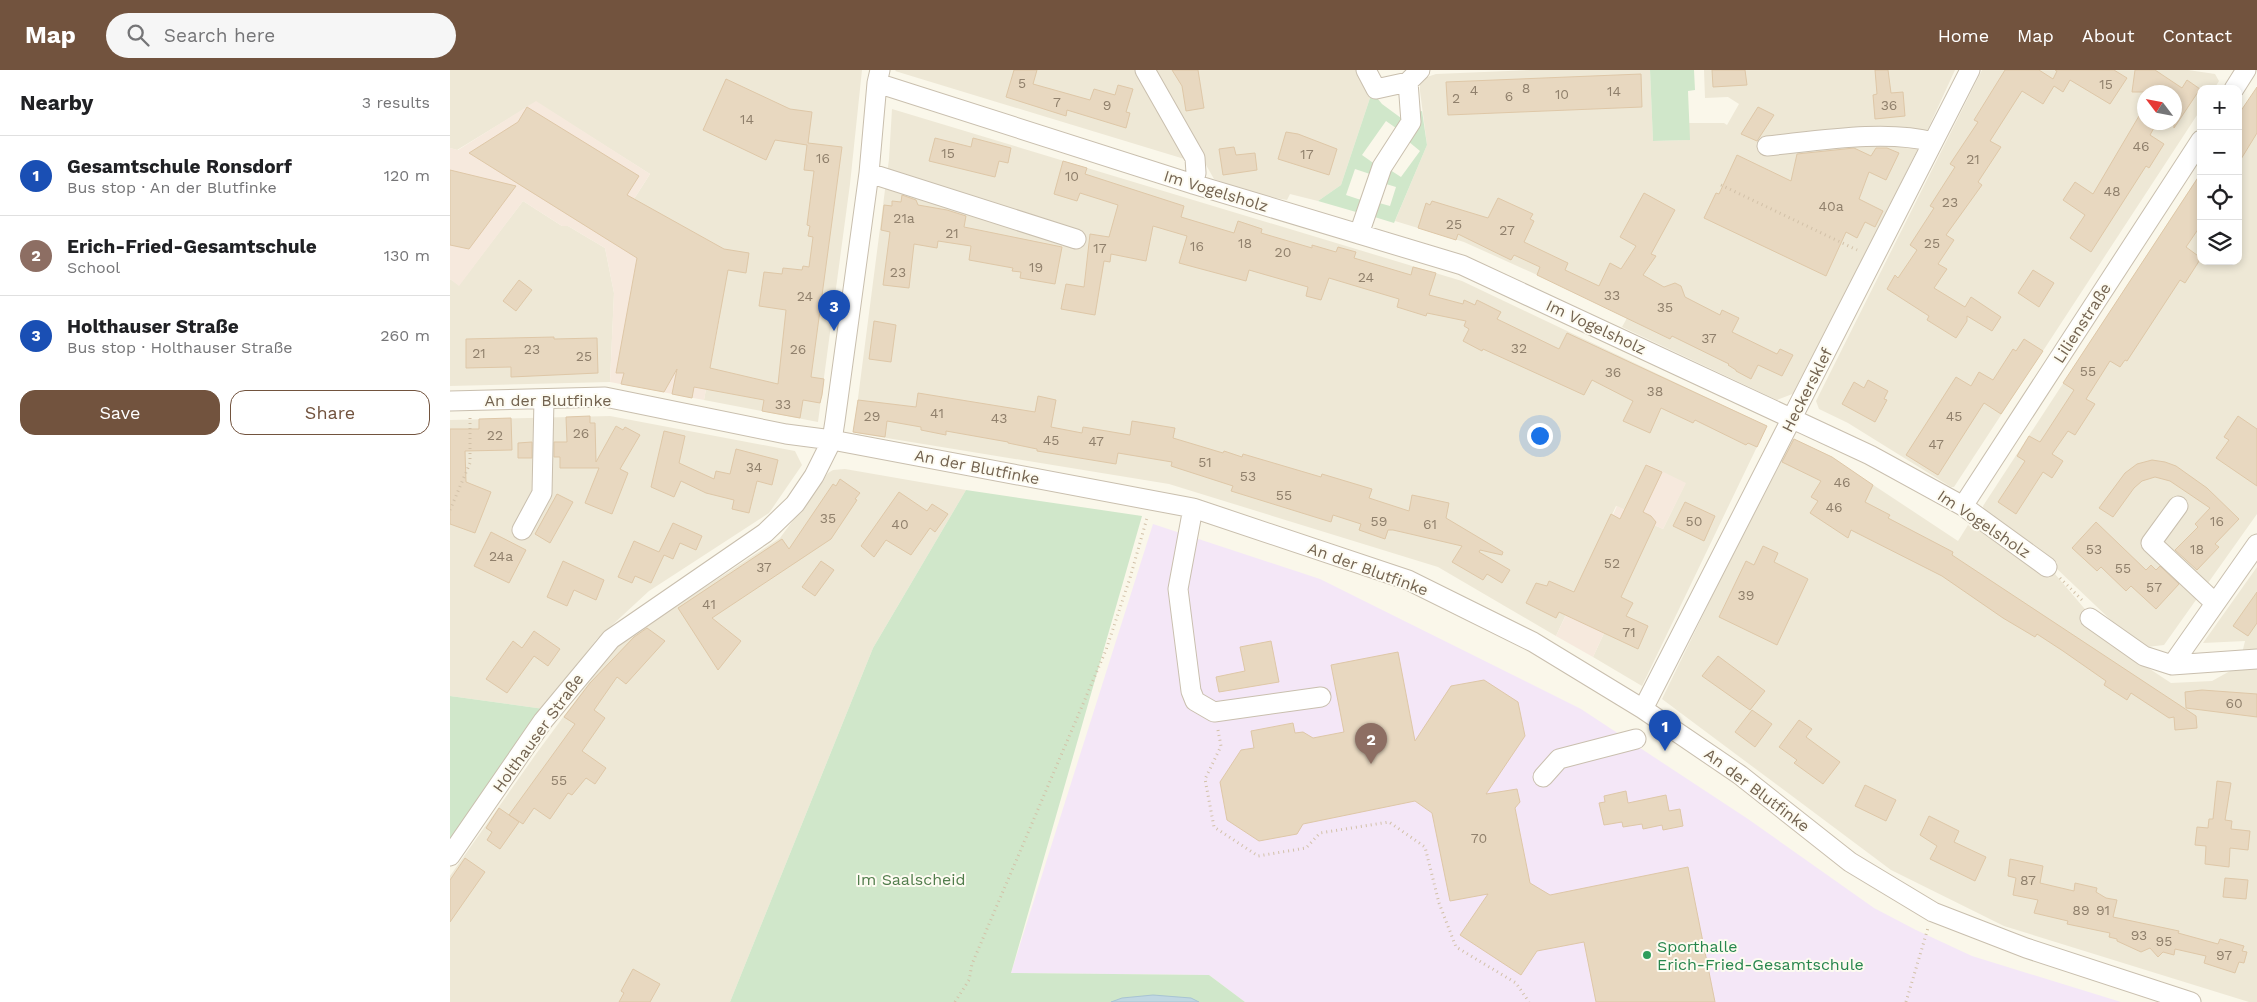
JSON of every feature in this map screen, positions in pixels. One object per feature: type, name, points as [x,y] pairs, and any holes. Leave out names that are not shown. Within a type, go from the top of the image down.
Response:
[{"type":"street","points":[[1145,70],[1195,158],[1196,173],[1193,184]]},
{"type":"street","points":[[1360,234],[1382,167],[1411,122],[1414,76],[1376,88],[1366,70]]},
{"type":"street","name":"Heckersklef","points":[[1643,709],[1970,70]]},
{"type":"street","points":[[2237,85],[2246,70]]},
{"type":"street","name":"Im Vogelsholz","points":[[878,77],[1193,184],[1462,265],[1870,455],[1963,506],[2047,567]]},
{"type":"street","name":"Holthauser Straße","points":[[450,856],[543,721],[611,639],[765,533],[794,504],[814,476],[832,440],[868,173],[878,77]]},
{"type":"street","points":[[1767,146],[1836,139],[1900,137],[1933,142]]},
{"type":"street","name":"Lilienstraße","points":[[1963,506],[2197,146]]},
{"type":"street","points":[[868,173],[1076,239]]},
{"type":"street","name":"An der Blutfinke","points":[[450,401],[605,397],[786,434],[832,440],[1193,508],[1408,580],[1533,642],[1643,709],[1740,775],[1850,862],[1933,912],[2026,948],[2192,1002]]},
{"type":"street","points":[[522,530],[542,493],[544,399]]},
{"type":"street","points":[[2178,506],[2151,543],[2215,603]]},
{"type":"street","points":[[1193,508],[1178,589],[1191,692],[1195,701],[1214,712],[1321,698]]},
{"type":"street","points":[[2172,665],[2257,544]]},
{"type":"street","points":[[2090,618],[2144,656],[2172,665],[2257,659]]},
{"type":"street","points":[[1543,777],[1559,759],[1636,739]]},
{"type":"path","points":[[1722,185],[1874,258]]},
{"type":"path","points":[[450,510],[470,463],[469,400]]},
{"type":"path","points":[[955,1002],[969,980],[972,964],[1106,650],[1130,578],[1152,500]]},
{"type":"path","name":"Im Vogelsholz","points":[[2047,567],[2088,606],[2090,618]]},
{"type":"path","points":[[1214,712],[1221,746],[1205,779],[1214,827],[1258,856],[1306,848],[1320,833],[1389,822],[1426,847],[1439,903],[1456,947],[1516,984],[1529,1002]]},
{"type":"path","points":[[1906,1002],[1923,945]]},
{"type":"shaded area","points":[[450,70],[862,70],[850,184],[818,422],[704,400],[720,316],[680,309],[634,199],[650,174],[536,102],[457,150],[450,148]]},
{"type":"shaded area","points":[[1140,70],[1191,161],[895,71]]},
{"type":"shaded area","points":[[1152,70],[1357,70],[1371,95],[1341,185],[1318,201],[1290,194],[1287,200],[1247,193],[1214,179]]},
{"type":"shaded area","points":[[1530,70],[1650,70],[1653,141],[1689,140],[1689,123],[1724,123],[1727,125],[1739,104],[1728,97],[1705,98],[1704,70],[1955,70],[1927,131],[1795,393],[1777,400],[1622,327],[1627,318],[1577,293],[1464,242],[1395,221],[1427,145],[1420,91],[1420,83],[1424,78],[1436,74]]},
{"type":"shaded area","points":[[1982,70],[2188,70],[2215,74],[2219,81],[2216,85],[2197,85],[2197,115],[1954,487],[1951,487],[1848,423],[1819,409],[1816,401]]},
{"type":"shaded area","points":[[2257,88],[2257,514],[2164,645],[2147,647],[2135,643],[2055,567],[2057,563],[1985,514],[1983,506],[2197,178],[2197,265],[2242,265],[2242,109]]},
{"type":"shaded area","points":[[536,101],[650,174],[634,199],[730,252],[681,309],[720,316],[704,400],[610,382],[614,293],[605,248],[568,226],[562,226],[523,201],[459,286],[450,279],[450,148],[458,150]]},
{"type":"shaded area","points":[[892,109],[1462,281],[1767,426],[1642,686],[1593,657],[1654,525],[1663,529],[1685,484],[1647,465],[1625,510],[1616,506],[1556,636],[1438,567],[1169,484],[856,433],[854,429],[889,159]]},
{"type":"shaded area","points":[[523,201],[562,226],[568,226],[605,248],[614,293],[610,382],[450,386],[450,279],[459,285]]},
{"type":"shaded area","points":[[610,416],[795,451],[802,465],[769,513],[649,591],[596,640],[544,709],[450,696],[450,420]]},
{"type":"shaded area","points":[[1790,437],[1831,457],[1958,541],[1968,525],[1974,530],[1978,524],[2015,552],[2055,574],[2118,648],[2171,683],[2212,681],[2239,666],[2245,641],[2203,643],[2257,567],[2257,1002],[2249,1002],[2004,926],[1891,870],[1662,699]]},
{"type":"shaded area","points":[[1647,464],[1686,483],[1663,529],[1654,525],[1593,657],[1556,636],[1617,506],[1625,510]]},
{"type":"shaded area","points":[[845,469],[966,490],[873,648],[730,1002],[450,1002],[450,876],[611,652],[626,639],[780,538],[828,473],[833,470]]},
{"type":"shaded area","points":[[1153,524],[1320,579],[1581,709],[1748,819],[1874,908],[1916,930],[1972,956],[2121,1002],[1245,1002],[1209,975],[1011,973]]},
{"type":"green space","points":[[1650,70],[1694,70],[1695,90],[1688,91],[1690,140],[1653,141]]},
{"type":"green space","points":[[1374,94],[1382,104],[1401,118],[1403,133],[1386,121],[1362,155],[1379,167],[1376,176],[1355,169],[1346,195],[1367,202],[1363,214],[1318,201],[1341,185],[1371,95]]},
{"type":"green space","points":[[1422,111],[1427,145],[1394,223],[1368,215],[1372,201],[1390,206],[1396,187],[1376,181],[1384,166],[1401,177],[1420,151],[1403,137],[1412,114]]},
{"type":"green space","name":"Im Saalscheid","points":[[966,490],[1142,516],[1011,973],[1209,975],[1245,1002],[730,1002],[873,648]]},
{"type":"green space","points":[[450,696],[544,709],[450,842]]},
{"type":"water","points":[[1153,995],[1191,998],[1199,1002],[1111,1002],[1122,998]]},
{"type":"building","points":[[1014,70],[1037,70],[1033,84],[1090,100],[1094,89],[1115,95],[1118,85],[1133,89],[1126,112],[1130,113],[1126,128],[1067,110],[1066,116],[1006,97]]},
{"type":"building","points":[[1172,70],[1198,70],[1204,108],[1186,111],[1182,86]]},
{"type":"building","points":[[1712,70],[1745,70],[1747,85],[1713,87]]},
{"type":"building","points":[[1875,70],[1888,70],[1891,93],[1903,92],[1905,116],[1875,119],[1873,95],[1877,94]]},
{"type":"building","points":[[2005,70],[2039,70],[2053,79],[2057,71],[2055,70],[2114,70],[2127,78],[2110,104],[2070,80],[2063,92],[2054,86],[2043,104],[2022,91],[1990,141],[2001,147],[1978,182],[1982,185],[1946,235],[1954,240],[1938,264],[1947,269],[1934,288],[1965,307],[1971,297],[2001,317],[1992,331],[1967,316],[1967,321],[1956,338],[1927,320],[1929,316],[1887,289],[1895,275],[1898,278],[1917,250],[1910,245],[1934,208],[1930,206],[1955,167],[1950,164],[1978,122],[1974,120]]},
{"type":"building","points":[[2135,70],[2155,70],[2178,85],[2137,85],[2137,92],[2132,92]]},
{"type":"building","points":[[1641,74],[1642,107],[1448,115],[1446,82]]},
{"type":"building","points":[[726,79],[790,109],[812,112],[808,143],[842,147],[811,377],[824,379],[822,395],[820,403],[803,400],[800,418],[762,411],[764,400],[694,387],[692,398],[672,394],[677,369],[664,392],[621,384],[624,373],[616,373],[637,258],[469,153],[518,122],[527,107],[639,176],[627,195],[724,249],[749,253],[746,273],[728,270],[710,368],[778,384],[786,310],[759,306],[764,272],[782,274],[783,268],[802,270],[803,266],[809,267],[813,237],[808,236],[810,226],[807,225],[814,171],[804,170],[807,145],[775,140],[766,160],[703,130]]},
{"type":"building","points":[[2187,80],[2197,87],[2197,94],[2182,116],[2182,88]]},
{"type":"building","points":[[2257,87],[2257,133],[2242,157],[2242,130],[2242,109]]},
{"type":"building","points":[[1758,107],[1774,115],[1757,141],[1741,134]]},
{"type":"building","points":[[2137,119],[2137,130],[2153,130],[2150,135],[2164,144],[2149,168],[2146,166],[2091,252],[2070,238],[2085,215],[2063,200],[2075,182],[2093,194]]},
{"type":"building","points":[[1286,132],[1298,134],[1337,149],[1329,175],[1278,159]]},
{"type":"building","points":[[935,138],[971,147],[973,138],[1011,148],[1008,163],[999,161],[995,177],[929,161]]},
{"type":"building","points":[[1234,147],[1236,155],[1255,153],[1257,170],[1223,175],[1219,149]]},
{"type":"building","points":[[1854,148],[1871,156],[1876,148],[1887,148],[1899,153],[1886,180],[1869,172],[1859,199],[1883,211],[1875,227],[1865,222],[1857,238],[1846,232],[1826,276],[1704,218],[1716,193],[1719,194],[1737,155],[1791,181],[1797,154]]},
{"type":"building","points":[[1063,161],[1087,168],[1085,174],[1184,206],[1181,217],[1234,233],[1238,221],[1262,229],[1261,233],[1312,248],[1312,245],[1336,252],[1338,247],[1356,252],[1354,258],[1411,275],[1413,267],[1436,273],[1429,295],[1463,304],[1464,300],[1475,305],[1477,300],[1501,312],[1497,319],[1559,349],[1567,333],[1767,426],[1757,447],[1748,443],[1746,445],[1695,420],[1693,423],[1661,408],[1650,433],[1623,421],[1633,401],[1592,380],[1584,395],[1463,341],[1469,329],[1464,326],[1466,321],[1427,313],[1426,316],[1397,307],[1399,299],[1329,278],[1321,300],[1306,296],[1308,287],[1249,270],[1246,281],[1179,263],[1187,236],[1153,226],[1146,261],[1111,254],[1110,262],[1104,261],[1095,315],[1061,309],[1066,284],[1084,287],[1090,234],[1109,237],[1118,205],[1080,193],[1077,201],[1054,194]]},
{"type":"building","points":[[450,170],[516,186],[469,249],[450,245]]},
{"type":"building","points":[[2197,179],[2197,231],[2186,247],[2197,255],[2197,264],[2185,283],[2180,280],[2127,361],[2125,360],[2120,367],[2110,361],[2086,399],[2095,404],[2075,435],[2068,431],[2052,454],[2063,461],[2052,478],[2043,472],[2016,514],[1998,502],[2025,461],[2017,456],[2029,436],[2040,442],[2074,390],[2063,383]]},
{"type":"building","points":[[1644,193],[1675,210],[1651,254],[1656,256],[1643,275],[1664,287],[1675,283],[1681,286],[1685,297],[1720,315],[1722,310],[1739,318],[1732,332],[1777,354],[1780,349],[1793,355],[1782,376],[1758,365],[1751,379],[1736,371],[1729,364],[1672,336],[1670,339],[1537,275],[1540,267],[1514,255],[1511,260],[1458,234],[1456,240],[1418,228],[1426,203],[1430,205],[1432,201],[1488,218],[1498,198],[1533,214],[1530,219],[1534,221],[1524,242],[1568,263],[1565,270],[1599,286],[1610,263],[1621,269],[1636,246],[1620,237]]},
{"type":"building","points":[[902,195],[916,200],[918,205],[947,210],[966,216],[964,227],[1062,247],[1055,284],[1020,278],[1021,272],[1012,271],[1013,268],[969,260],[971,246],[938,241],[937,248],[914,244],[909,288],[883,285],[890,232],[881,230],[884,205],[892,206],[892,201],[901,202]]},
{"type":"building","points":[[2033,270],[2054,283],[2039,307],[2018,293]]},
{"type":"building","points":[[519,280],[532,290],[516,311],[503,301]]},
{"type":"building","points":[[874,321],[896,325],[891,362],[869,359]]},
{"type":"building","points":[[554,337],[554,339],[597,338],[598,373],[511,377],[511,367],[466,368],[466,339]]},
{"type":"building","points":[[2024,339],[2043,351],[2001,414],[1984,403],[1938,475],[1906,455],[1956,377],[1971,386],[1979,372],[1993,380],[2013,349],[2016,351]]},
{"type":"building","points":[[1868,380],[1888,391],[1884,399],[1887,400],[1875,422],[1842,404],[1854,382],[1864,388]]},
{"type":"building","points":[[918,393],[1035,412],[1038,396],[1056,400],[1051,427],[1082,433],[1083,427],[1130,435],[1132,421],[1175,428],[1173,438],[1223,453],[1224,451],[1242,457],[1243,454],[1321,477],[1322,474],[1372,489],[1369,498],[1409,511],[1412,495],[1449,503],[1446,518],[1503,552],[1502,555],[1480,550],[1479,552],[1510,570],[1502,583],[1487,574],[1483,580],[1452,562],[1462,546],[1393,530],[1388,530],[1385,539],[1359,530],[1361,524],[1333,515],[1331,522],[1231,491],[1233,486],[1171,466],[1172,462],[1118,453],[1116,464],[1037,451],[1037,449],[1008,442],[946,431],[946,435],[921,430],[921,427],[887,421],[885,437],[853,432],[858,400],[916,407]]},
{"type":"building","points":[[590,416],[590,423],[595,423],[596,462],[616,426],[623,430],[625,427],[640,435],[620,469],[628,473],[612,514],[585,503],[599,468],[560,468],[560,457],[554,457],[554,442],[567,442],[566,417]]},
{"type":"building","points":[[2238,416],[2257,429],[2257,486],[2216,458],[2229,440],[2224,437]]},
{"type":"building","points":[[511,418],[512,450],[465,451],[466,482],[491,492],[475,533],[450,524],[450,429],[479,429],[479,419]]},
{"type":"building","points":[[664,431],[685,436],[679,463],[714,479],[716,471],[730,474],[736,449],[778,460],[772,485],[757,481],[749,513],[732,509],[734,500],[706,493],[681,481],[674,497],[651,487]]},
{"type":"building","points":[[1794,439],[1832,457],[1873,485],[1865,502],[1890,515],[1888,518],[1953,552],[1952,555],[2196,716],[2197,728],[2175,730],[2174,717],[2169,718],[2131,693],[2127,700],[2104,685],[2106,681],[2063,651],[2037,634],[2035,637],[2003,618],[1942,576],[1851,530],[1848,538],[1810,513],[1818,501],[1811,497],[1821,481],[1782,462]]},
{"type":"building","points":[[532,442],[532,458],[518,458],[518,443]]},
{"type":"building","points":[[2152,460],[2176,466],[2207,488],[2239,519],[2215,544],[2219,547],[2197,570],[2175,550],[2198,527],[2195,524],[2210,508],[2170,481],[2155,477],[2142,481],[2134,488],[2113,517],[2099,508],[2125,473],[2137,464]]},
{"type":"building","points":[[1646,465],[1662,472],[1643,512],[1651,516],[1656,522],[1621,597],[1633,603],[1626,616],[1648,626],[1638,649],[1559,612],[1556,618],[1526,603],[1536,583],[1547,586],[1549,581],[1574,592],[1611,514],[1620,519]]},
{"type":"building","points":[[840,479],[860,493],[831,539],[712,618],[741,641],[718,670],[678,608],[782,539],[789,549],[833,484],[836,486]]},
{"type":"building","points":[[899,492],[927,511],[932,504],[948,514],[935,532],[930,528],[911,555],[886,540],[874,557],[861,546]]},
{"type":"building","points":[[557,494],[573,502],[550,543],[535,534]]},
{"type":"building","points":[[1685,502],[1715,516],[1704,541],[1673,526]]},
{"type":"building","points":[[2096,522],[2146,570],[2151,565],[2156,570],[2160,566],[2179,584],[2156,609],[2131,586],[2126,591],[2101,567],[2097,571],[2072,548]]},
{"type":"building","points":[[673,523],[702,536],[696,550],[680,543],[673,559],[664,555],[651,583],[635,576],[632,583],[618,577],[634,541],[659,552]]},
{"type":"building","points":[[491,532],[526,550],[509,583],[474,566]]},
{"type":"building","points":[[1763,546],[1778,553],[1774,562],[1808,579],[1777,645],[1719,617],[1746,561],[1754,565]]},
{"type":"building","points":[[563,561],[604,580],[596,600],[574,590],[567,606],[547,597]]},
{"type":"building","points":[[821,561],[834,570],[815,596],[802,587]]},
{"type":"building","points":[[2257,592],[2257,623],[2248,636],[2233,626]]},
{"type":"building","points":[[647,628],[665,641],[626,684],[617,677],[594,710],[605,718],[582,751],[606,768],[595,784],[586,778],[572,795],[568,793],[550,819],[534,808],[523,824],[509,815],[575,724],[564,717],[590,683],[634,637]]},
{"type":"building","points":[[534,631],[560,649],[548,666],[534,656],[507,693],[486,679],[513,641],[522,648]]},
{"type":"building","points":[[1271,641],[1279,682],[1219,692],[1216,677],[1245,671],[1240,647]]},
{"type":"building","points":[[1398,652],[1415,741],[1451,686],[1484,680],[1518,702],[1525,736],[1486,794],[1517,789],[1520,802],[1515,808],[1530,883],[1550,895],[1688,867],[1715,1002],[1596,1002],[1584,942],[1537,951],[1521,975],[1460,935],[1488,894],[1450,901],[1432,813],[1415,801],[1303,824],[1297,834],[1259,841],[1227,820],[1220,782],[1241,750],[1254,748],[1251,731],[1293,723],[1295,733],[1303,732],[1313,738],[1344,732],[1331,665]]},
{"type":"building","points":[[1718,656],[1765,691],[1750,710],[1702,676]]},
{"type":"building","points":[[2202,690],[2257,694],[2257,717],[2186,708],[2185,692]]},
{"type":"building","points":[[1752,710],[1772,724],[1755,747],[1735,732]]},
{"type":"building","points":[[1799,720],[1812,729],[1806,737],[1840,762],[1823,784],[1794,763],[1797,760],[1779,747]]},
{"type":"building","points":[[2217,781],[2231,783],[2225,820],[2232,821],[2231,829],[2250,831],[2248,850],[2230,848],[2229,867],[2205,864],[2206,846],[2195,845],[2197,827],[2208,828],[2209,819],[2213,819]]},
{"type":"building","points":[[1865,785],[1896,800],[1886,821],[1855,806]]},
{"type":"building","points":[[1626,791],[1628,803],[1666,795],[1669,811],[1680,809],[1683,826],[1663,830],[1662,825],[1643,829],[1642,824],[1623,827],[1622,822],[1604,825],[1599,803],[1605,802],[1604,796]]},
{"type":"building","points":[[499,808],[519,822],[500,849],[487,840],[492,832],[486,828]]},
{"type":"building","points":[[1929,816],[1959,831],[1954,842],[1986,857],[1975,881],[1930,859],[1937,846],[1920,835]]},
{"type":"building","points":[[465,858],[485,872],[450,922],[450,880]]},
{"type":"building","points":[[2010,859],[2043,866],[2040,883],[2074,891],[2075,883],[2097,888],[2096,892],[2106,898],[2117,900],[2113,917],[2179,931],[2178,933],[2218,944],[2220,939],[2244,946],[2242,951],[2247,952],[2244,963],[2239,962],[2235,973],[2204,963],[2206,956],[2175,949],[2174,955],[2163,952],[2158,957],[2150,948],[2141,952],[2117,941],[2117,939],[2109,937],[2110,933],[2067,924],[2068,921],[2034,913],[2038,900],[2013,895],[2016,878],[2008,876]]},
{"type":"building","points":[[2225,878],[2248,880],[2246,899],[2223,897]]},
{"type":"building","points":[[633,969],[660,984],[650,1002],[619,1002],[624,993],[621,991]]},
{"type":"place","name":"Holthauser Straße","points":[[834,331]]},
{"type":"place","name":"Gesamtschule Ronsdorf","points":[[1665,751]]},
{"type":"place","name":"Erich-Fried-Gesamtschule","points":[[1371,764]]},
{"type":"place","name":"Sporthalle Erich-Fried-Gesamtschule","points":[[1647,955]]}]
